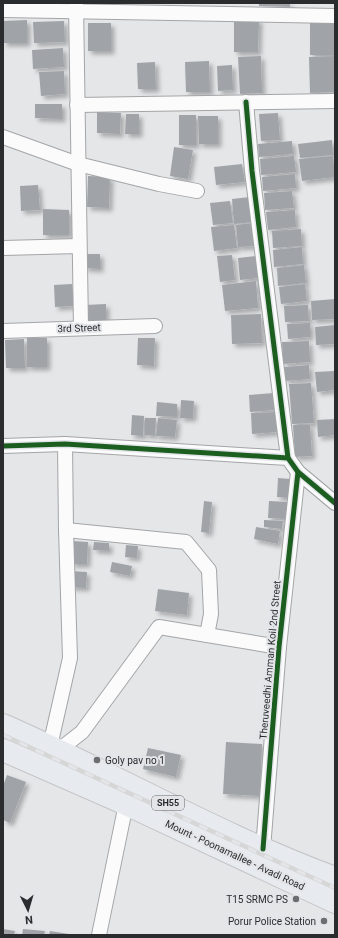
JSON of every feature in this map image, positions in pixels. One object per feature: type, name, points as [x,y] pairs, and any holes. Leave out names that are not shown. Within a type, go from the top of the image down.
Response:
[{"type":"main road","name":"Mount - Poonamallee - Avadi Road","points":[[3,725],[55,748],[180,819],[335,902]]},
{"type":"main road","name":"Mount - Poonamallee - Avadi Road","points":[[3,750],[126,804],[180,819],[263,849],[335,878]]},
{"type":"street","points":[[3,10],[76,7],[335,16]]},
{"type":"street","points":[[76,7],[81,328]]},
{"type":"street","points":[[77,105],[335,101]]},
{"type":"street","points":[[246,102],[253,179],[288,458],[298,472],[335,503]]},
{"type":"street","points":[[3,137],[78,164],[160,184],[197,191]]},
{"type":"street","points":[[3,248],[79,246]]},
{"type":"street","name":"3rd Street","points":[[3,330],[155,326]]},
{"type":"street","points":[[3,446],[65,444],[288,458]]},
{"type":"street","points":[[55,748],[70,658],[65,444]]},
{"type":"street","name":"Theruveedhi Amman Koil 2nd Street","points":[[263,849],[279,646],[298,472]]},
{"type":"street","points":[[66,530],[186,542],[209,570],[211,614],[207,635]]},
{"type":"street","points":[[55,748],[82,732],[159,628],[279,646]]},
{"type":"street","points":[[99,935],[126,804]]},
{"type":"building","points":[[259,3],[290,3],[290,7],[259,6]]},
{"type":"building","points":[[234,19],[259,19],[258,52],[234,52]]},
{"type":"building","points":[[27,20],[27,43],[3,43],[3,21]]},
{"type":"building","points":[[64,21],[65,42],[34,43],[33,22]]},
{"type":"building","points":[[310,22],[335,22],[335,55],[310,55]]},
{"type":"building","points":[[88,23],[111,23],[111,51],[88,51]]},
{"type":"building","points":[[63,48],[64,67],[33,69],[32,50]]},
{"type":"building","points":[[261,56],[262,93],[240,94],[238,57]]},
{"type":"building","points":[[335,56],[335,92],[310,93],[309,57]]},
{"type":"building","points":[[209,61],[210,92],[186,92],[185,62]]},
{"type":"building","points":[[155,62],[156,89],[138,89],[137,63]]},
{"type":"building","points":[[232,65],[233,90],[218,91],[217,66]]},
{"type":"building","points":[[64,71],[65,94],[41,96],[39,72]]},
{"type":"building","points":[[35,104],[62,104],[62,119],[35,118]]},
{"type":"building","points":[[97,112],[121,113],[120,134],[97,133]]},
{"type":"building","points":[[278,113],[280,140],[261,141],[259,114]]},
{"type":"building","points":[[126,114],[139,114],[139,134],[125,134]]},
{"type":"building","points":[[179,115],[196,115],[196,145],[179,145]]},
{"type":"building","points":[[198,116],[218,116],[218,144],[199,144]]},
{"type":"building","points":[[332,140],[333,155],[300,158],[298,144]]},
{"type":"building","points":[[292,141],[293,154],[259,157],[258,144]]},
{"type":"building","points":[[174,147],[193,150],[188,179],[170,176]]},
{"type":"building","points":[[294,156],[296,172],[261,175],[260,159]]},
{"type":"building","points":[[333,156],[335,177],[302,181],[299,159]]},
{"type":"building","points":[[242,164],[245,182],[216,185],[214,167]]},
{"type":"building","points":[[295,174],[296,188],[263,191],[262,177]]},
{"type":"building","points":[[88,176],[110,177],[109,208],[87,207]]},
{"type":"building","points":[[38,185],[40,210],[21,211],[20,186]]},
{"type":"building","points":[[292,191],[294,208],[265,210],[264,193]]},
{"type":"building","points":[[250,197],[253,222],[234,224],[232,199]]},
{"type":"building","points":[[230,201],[233,223],[213,225],[210,203]]},
{"type":"building","points":[[43,209],[69,210],[69,235],[43,235]]},
{"type":"building","points":[[295,210],[296,227],[268,230],[266,212]]},
{"type":"building","points":[[253,223],[255,246],[238,247],[236,225]]},
{"type":"building","points":[[234,225],[237,248],[214,251],[211,227]]},
{"type":"building","points":[[301,229],[302,246],[273,248],[272,231]]},
{"type":"building","points":[[302,247],[303,264],[274,267],[273,250]]},
{"type":"building","points":[[85,254],[100,254],[100,269],[84,268]]},
{"type":"building","points":[[232,255],[235,280],[220,282],[217,256]]},
{"type":"building","points":[[256,256],[258,278],[240,280],[238,258]]},
{"type":"building","points":[[304,265],[306,283],[278,286],[277,268]]},
{"type":"building","points":[[256,281],[258,308],[225,311],[222,285]]},
{"type":"building","points":[[72,284],[74,306],[55,307],[54,285]]},
{"type":"building","points":[[305,284],[307,301],[281,304],[279,287]]},
{"type":"building","points":[[335,299],[335,319],[312,320],[311,301]]},
{"type":"building","points":[[106,304],[106,321],[86,322],[85,305]]},
{"type":"building","points":[[308,305],[309,321],[285,322],[284,306]]},
{"type":"building","points":[[261,314],[262,343],[232,344],[231,315]]},
{"type":"building","points":[[310,323],[310,337],[288,339],[287,324]]},
{"type":"building","points":[[335,325],[335,344],[316,345],[315,327]]},
{"type":"building","points":[[27,338],[47,338],[47,367],[27,367]]},
{"type":"building","points":[[138,338],[155,338],[154,366],[137,365]]},
{"type":"building","points":[[24,339],[25,368],[6,368],[5,340]]},
{"type":"building","points":[[309,341],[310,362],[283,364],[282,342]]},
{"type":"building","points":[[309,365],[310,379],[285,381],[284,367]]},
{"type":"building","points":[[335,371],[335,390],[317,392],[315,372]]},
{"type":"building","points":[[311,383],[314,423],[292,424],[289,384]]},
{"type":"building","points":[[274,393],[275,410],[250,412],[249,395]]},
{"type":"building","points":[[181,400],[194,401],[193,418],[180,418]]},
{"type":"building","points":[[157,402],[177,404],[177,417],[156,416]]},
{"type":"building","points":[[277,412],[278,432],[252,434],[251,413]]},
{"type":"building","points":[[132,415],[144,416],[143,436],[131,435]]},
{"type":"building","points":[[145,418],[156,418],[155,435],[145,435]]},
{"type":"building","points":[[158,418],[177,420],[175,437],[156,436]]},
{"type":"building","points":[[335,419],[335,435],[318,437],[317,420]]},
{"type":"building","points":[[293,425],[310,425],[312,456],[295,457]]},
{"type":"building","points":[[278,478],[290,479],[289,498],[277,497]]},
{"type":"building","points":[[204,501],[212,502],[209,533],[201,532]]},
{"type":"building","points":[[269,501],[288,502],[286,519],[268,518]]},
{"type":"building","points":[[264,520],[283,521],[282,529],[264,527]]},
{"type":"building","points":[[256,527],[280,531],[278,544],[254,539]]},
{"type":"building","points":[[72,541],[88,542],[87,564],[71,564]]},
{"type":"building","points":[[94,542],[109,543],[109,551],[93,550]]},
{"type":"building","points":[[126,545],[138,546],[137,558],[125,557]]},
{"type":"building","points":[[112,562],[132,566],[130,576],[110,572]]},
{"type":"building","points":[[71,571],[87,572],[86,588],[70,587]]},
{"type":"building","points":[[158,589],[189,593],[187,615],[155,611]]},
{"type":"building","points":[[226,742],[262,744],[260,796],[223,794]]},
{"type":"building","points":[[148,748],[181,755],[176,777],[143,769]]},
{"type":"building","points":[[7,775],[26,782],[10,823],[3,820],[3,786]]},
{"type":"building","points":[[3,929],[15,931],[14,935],[3,935]]},
{"type":"building","points":[[23,929],[45,931],[44,935],[22,935]]},
{"type":"building","points":[[50,931],[69,934],[69,935],[49,935]]},
{"type":"railway","points":[[3,735],[335,888]]},
{"type":"cycle path","points":[[246,102],[252,171],[288,458]]},
{"type":"cycle path","points":[[3,446],[65,444],[288,458],[298,472],[335,503]]},
{"type":"cycle path","points":[[263,849],[279,647],[298,472]]},
{"type":"place","name":"Goly pav no 1","points":[[97,760]]},
{"type":"place","name":"T15 SRMC PS","points":[[296,899]]},
{"type":"place","name":"Porur Police Station","points":[[324,921]]}]
